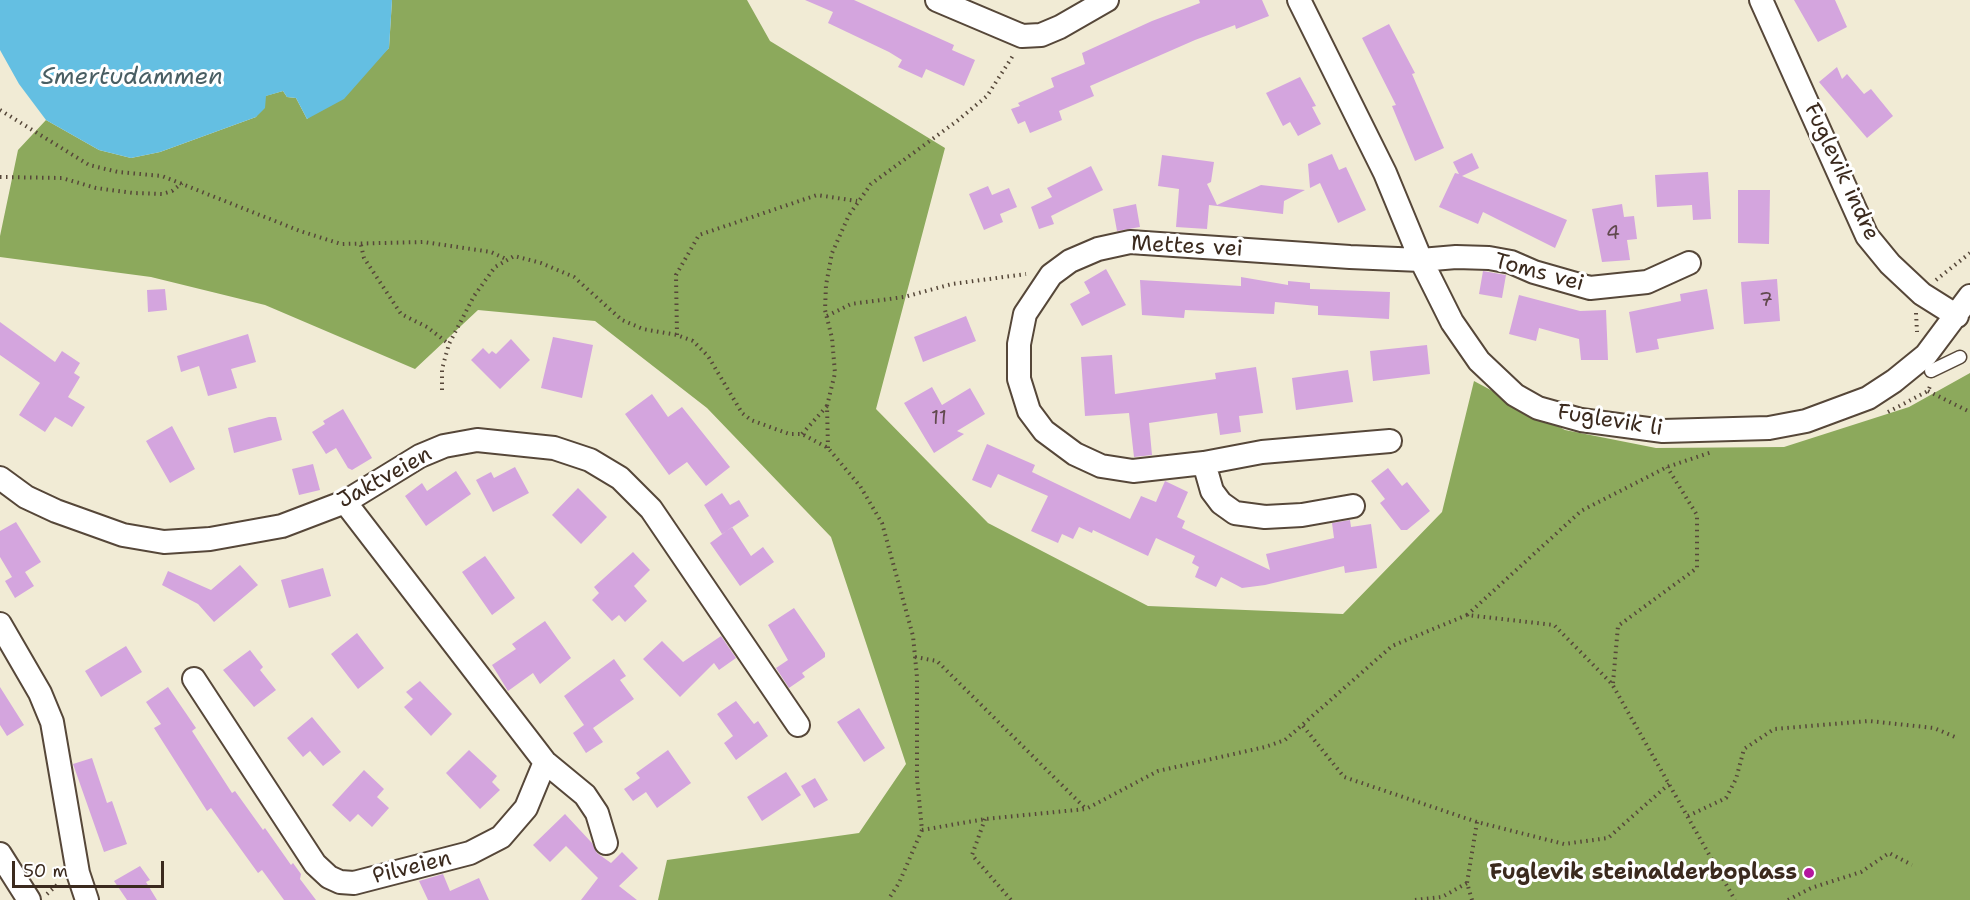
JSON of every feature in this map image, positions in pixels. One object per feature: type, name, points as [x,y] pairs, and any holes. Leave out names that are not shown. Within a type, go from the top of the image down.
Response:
[{"type":"street","points":[[937,0],[1022,36],[1041,35],[1051,31],[1107,0]]},
{"type":"street","name":"Fuglevik li","points":[[1299,0],[1385,173],[1421,260],[1452,322],[1479,361],[1515,395],[1538,408],[1581,420],[1663,431],[1769,428],[1806,421],[1868,398],[1926,355],[1970,296]]},
{"type":"street","name":"Fuglevik indre","points":[[1761,0],[1867,236],[1890,264],[1922,294],[1957,316]]},
{"type":"street","name":"Mettes vei","points":[[1390,441],[1262,452],[1204,463],[1133,471],[1101,466],[1075,454],[1044,431],[1029,411],[1019,379],[1019,344],[1025,314],[1051,275],[1070,261],[1098,249],[1130,242],[1421,260]]},
{"type":"street","name":"Toms vei","points":[[1421,260],[1456,257],[1489,258],[1510,262],[1590,288],[1647,282],[1689,263]]},
{"type":"street","name":"Jaktveien","points":[[0,478],[26,497],[82,522],[123,535],[164,542],[210,539],[282,526],[345,502],[420,456],[455,444],[477,440],[509,441],[554,448],[591,460],[620,478],[651,509],[798,725]]},
{"type":"street","points":[[1204,463],[1212,491],[1221,503],[1235,513],[1265,517],[1302,515],[1353,506]]},
{"type":"street","points":[[345,502],[545,762],[585,795],[597,813],[606,843]]},
{"type":"street","points":[[0,624],[40,693],[52,722],[78,873],[87,900]]},
{"type":"street","name":"Pilveien","points":[[194,679],[315,864],[329,877],[340,882],[354,883],[470,853],[501,837],[526,808],[545,762]]},
{"type":"street","points":[[0,854],[29,900]]},
{"type":"lane","points":[[1931,371],[1960,357]]},
{"type":"path","points":[[828,448],[827,406],[835,373],[835,357],[827,316],[828,265],[857,201],[871,184],[894,165],[957,121],[987,96],[1005,72],[1022,36]]},
{"type":"path","points":[[0,110],[89,165],[118,172],[162,176],[300,231],[341,244],[424,242],[491,252],[506,259]]},
{"type":"path","points":[[0,177],[62,178],[96,188],[162,194],[172,191],[182,183]]},
{"type":"path","points":[[677,334],[676,275],[699,235],[817,195],[857,201]]},
{"type":"path","points":[[362,244],[364,258],[401,314],[427,327],[449,344]]},
{"type":"path","points":[[1928,286],[1970,253]]},
{"type":"path","points":[[442,390],[442,369],[449,344],[484,279],[506,259],[514,256],[561,270],[585,285],[622,320],[643,329],[677,334],[693,341],[708,356],[742,413],[751,420],[789,434],[802,434],[828,448],[860,486],[882,523],[908,612],[915,657],[917,778],[922,830],[899,883],[888,900]]},
{"type":"path","points":[[827,316],[851,304],[904,297],[952,284],[1015,274],[1051,275]]},
{"type":"path","points":[[1884,413],[1928,391],[1932,381],[1931,371]]},
{"type":"path","points":[[1928,391],[1970,412]]},
{"type":"path","points":[[802,434],[827,406]]},
{"type":"path","points":[[922,830],[985,819],[1086,809],[1158,771],[1264,747],[1285,740],[1392,646],[1467,615],[1581,512],[1667,466],[1712,452],[1723,451]]},
{"type":"path","points":[[1612,684],[1618,626],[1697,568],[1697,515],[1667,466]]},
{"type":"path","points":[[1467,615],[1554,625],[1612,684],[1735,900]]},
{"type":"path","points":[[915,657],[937,661],[1086,809]]},
{"type":"path","points":[[1688,816],[1726,798],[1736,779],[1744,749],[1774,729],[1869,721],[1934,728],[1955,737]]},
{"type":"path","points":[[1303,726],[1344,777],[1477,822],[1564,844],[1608,838],[1669,784]]},
{"type":"path","points":[[985,819],[972,855],[1011,900]]},
{"type":"path","points":[[1472,900],[1467,883],[1477,822]]},
{"type":"path","points":[[1788,900],[1811,888],[1861,872],[1889,853],[1912,865]]},
{"type":"path","points":[[1415,900],[1442,897],[1467,883]]},
{"type":"green space","points":[[392,0],[747,0],[770,41],[945,148],[876,409],[988,523],[1148,606],[1343,614],[1442,512],[1474,381],[1565,430],[1656,448],[1784,447],[1909,407],[1970,373],[1970,900],[658,900],[667,860],[859,833],[906,764],[831,537],[707,408],[595,321],[478,310],[415,369],[265,305],[151,277],[0,257],[0,236],[18,150],[46,120],[99,150],[131,158],[160,152],[256,117],[265,96],[283,91],[287,97],[296,98],[307,119],[389,48]]},
{"type":"water","name":"Smertudammen","points":[[0,0],[392,0],[389,48],[344,99],[307,119],[296,98],[287,97],[283,91],[266,96],[265,108],[256,117],[160,152],[131,158],[99,150],[46,120],[19,84],[0,50]]},
{"type":"building","points":[[805,0],[854,0],[954,45],[952,50],[975,60],[964,86],[926,69],[922,78],[898,67],[902,60],[828,23],[833,12]]},
{"type":"building","points":[[1199,0],[1262,0],[1269,16],[1236,29],[1235,25],[1195,40],[1090,86],[1094,96],[1059,111],[1062,120],[1030,133],[1025,121],[1018,124],[1011,109],[1020,106],[1018,103],[1054,87],[1051,78],[1085,64],[1082,53],[1152,21],[1200,3]]},
{"type":"building","points":[[1794,0],[1835,0],[1847,27],[1818,42]]},
{"type":"building","points":[[1389,24],[1415,73],[1412,74],[1444,148],[1415,161],[1392,106],[1396,105],[1362,38]]},
{"type":"building","points":[[1837,67],[1842,79],[1847,74],[1864,94],[1871,89],[1893,116],[1867,138],[1819,82]]},
{"type":"building","points":[[1300,77],[1316,106],[1312,107],[1321,124],[1298,136],[1290,122],[1283,126],[1266,93]]},
{"type":"building","points":[[1472,153],[1479,168],[1462,176],[1567,220],[1555,248],[1483,212],[1478,224],[1439,207],[1455,173],[1459,174],[1453,162]]},
{"type":"building","points":[[1332,154],[1339,170],[1346,167],[1366,210],[1338,223],[1320,183],[1310,188],[1308,164]]},
{"type":"building","points":[[1162,155],[1214,162],[1211,182],[1207,184],[1217,205],[1261,185],[1305,190],[1284,201],[1283,214],[1209,205],[1207,229],[1176,227],[1179,189],[1158,186]]},
{"type":"building","points":[[1091,166],[1103,190],[1051,216],[1054,224],[1039,229],[1031,207],[1052,197],[1047,188]]},
{"type":"building","points":[[1708,172],[1711,219],[1693,220],[1692,205],[1657,207],[1655,175]]},
{"type":"building","points":[[988,186],[992,195],[1009,188],[1017,207],[1000,214],[1003,222],[984,230],[969,194]]},
{"type":"building","points":[[1738,190],[1770,190],[1769,244],[1738,243]]},
{"type":"building","points":[[1136,204],[1140,227],[1117,231],[1113,209]]},
{"type":"building","points":[[1622,204],[1624,217],[1634,216],[1637,239],[1627,240],[1630,260],[1602,262],[1592,209]]},
{"type":"building","points":[[1106,269],[1126,305],[1082,326],[1070,304],[1090,293],[1084,282]]},
{"type":"building","points":[[1483,271],[1506,275],[1502,298],[1479,294]]},
{"type":"building","points":[[1241,277],[1288,285],[1288,281],[1310,283],[1310,289],[1390,292],[1389,319],[1318,315],[1318,306],[1275,302],[1274,314],[1185,310],[1184,318],[1142,315],[1140,280],[1241,286]]},
{"type":"building","points":[[1777,279],[1780,321],[1744,324],[1741,282]]},
{"type":"building","points":[[165,289],[167,310],[148,312],[147,290]]},
{"type":"building","points":[[1707,289],[1714,329],[1657,339],[1659,349],[1636,353],[1629,312],[1681,301],[1680,294]]},
{"type":"building","points":[[1519,295],[1580,311],[1606,310],[1608,360],[1581,360],[1579,339],[1539,328],[1536,341],[1509,334]]},
{"type":"building","points":[[966,316],[976,341],[923,362],[914,337]]},
{"type":"building","points":[[0,322],[55,362],[62,351],[80,363],[74,373],[80,377],[68,397],[85,407],[72,427],[55,417],[45,432],[19,415],[40,383],[0,355]]},
{"type":"building","points":[[248,334],[256,362],[231,369],[237,388],[208,396],[199,366],[181,372],[177,356]]},
{"type":"building","points":[[553,337],[593,345],[582,398],[541,388]]},
{"type":"building","points":[[511,339],[530,360],[500,389],[471,360],[483,348],[489,354],[492,351],[496,354]]},
{"type":"building","points":[[1427,345],[1430,374],[1373,381],[1370,351]]},
{"type":"building","points":[[1112,355],[1115,394],[1216,379],[1215,373],[1256,367],[1263,413],[1239,416],[1241,432],[1220,435],[1217,413],[1149,423],[1152,455],[1134,457],[1129,413],[1085,416],[1081,357]]},
{"type":"building","points":[[1348,370],[1353,402],[1296,410],[1292,378]]},
{"type":"building","points":[[932,387],[942,405],[970,388],[985,414],[957,431],[964,434],[934,453],[904,403]]},
{"type":"building","points":[[652,394],[668,417],[682,407],[730,467],[706,486],[687,462],[669,475],[625,414]]},
{"type":"building","points":[[343,409],[372,458],[352,470],[348,468],[336,448],[326,454],[312,432],[325,424],[323,421]]},
{"type":"building","points":[[276,417],[282,440],[234,453],[228,428]]},
{"type":"building","points":[[172,426],[195,469],[170,483],[146,441]]},
{"type":"building","points":[[987,444],[1035,465],[1032,472],[1130,519],[1141,496],[1156,502],[1165,481],[1188,492],[1177,517],[1185,521],[1182,528],[1270,570],[1266,554],[1334,538],[1332,523],[1350,520],[1351,527],[1371,524],[1377,568],[1345,573],[1344,566],[1265,585],[1242,588],[1221,577],[1216,587],[1195,577],[1199,567],[1192,563],[1195,556],[1156,538],[1148,556],[1093,530],[1092,533],[1079,527],[1073,539],[1062,534],[1058,543],[1031,531],[1048,496],[998,474],[991,488],[972,480]]},
{"type":"building","points":[[313,464],[320,490],[299,495],[292,469]]},
{"type":"building","points":[[515,467],[529,493],[493,512],[476,480],[491,472],[494,478]]},
{"type":"building","points":[[1388,468],[1402,486],[1407,482],[1430,511],[1407,530],[1401,530],[1380,503],[1385,499],[1371,481]]},
{"type":"building","points":[[456,471],[471,494],[426,526],[405,496],[422,483],[427,491]]},
{"type":"building","points":[[578,488],[607,517],[581,544],[552,515]]},
{"type":"building","points":[[722,493],[730,505],[739,500],[749,516],[722,534],[704,505]]},
{"type":"building","points":[[16,522],[41,562],[25,572],[34,586],[15,598],[5,581],[12,577],[0,557],[0,531]]},
{"type":"building","points":[[732,527],[751,556],[763,547],[774,562],[740,586],[710,543]]},
{"type":"building","points":[[633,552],[650,570],[634,586],[647,601],[625,622],[619,615],[612,621],[592,600],[599,593],[594,587]]},
{"type":"building","points":[[485,556],[515,598],[492,615],[462,572]]},
{"type":"building","points":[[240,565],[258,585],[214,622],[198,604],[162,585],[168,571],[211,590]]},
{"type":"building","points":[[323,568],[331,596],[289,608],[281,580]]},
{"type":"building","points":[[794,608],[825,653],[825,657],[802,673],[805,677],[789,688],[776,668],[788,660],[768,625]]},
{"type":"building","points":[[545,621],[571,658],[540,684],[533,673],[508,691],[492,665],[516,649],[512,644]]},
{"type":"building","points":[[357,633],[384,668],[358,689],[331,654]]},
{"type":"building","points":[[721,636],[736,658],[719,670],[714,663],[680,697],[643,659],[662,641],[683,662]]},
{"type":"building","points":[[126,646],[142,672],[101,697],[85,671]]},
{"type":"building","points":[[250,650],[263,667],[260,670],[276,690],[254,707],[223,670]]},
{"type":"building","points":[[614,659],[626,676],[620,680],[634,699],[593,728],[603,742],[586,753],[573,733],[584,725],[564,696]]},
{"type":"building","points":[[420,681],[452,714],[431,736],[404,707],[413,699],[406,692]]},
{"type":"building","points":[[0,687],[24,725],[7,736],[0,725]]},
{"type":"building","points":[[168,687],[196,728],[192,731],[232,793],[235,791],[291,865],[293,863],[301,874],[300,879],[316,900],[284,900],[262,870],[258,873],[211,808],[207,811],[154,728],[161,724],[146,702]]},
{"type":"building","points":[[736,701],[754,724],[758,721],[768,736],[736,760],[724,743],[733,736],[717,714]]},
{"type":"building","points":[[859,708],[885,748],[864,762],[837,722]]},
{"type":"building","points":[[312,717],[341,752],[323,766],[310,751],[303,757],[287,738]]},
{"type":"building","points":[[469,750],[497,776],[492,782],[500,790],[480,809],[446,773]]},
{"type":"building","points":[[668,750],[691,783],[657,808],[646,792],[633,801],[624,789],[640,778],[636,773]]},
{"type":"building","points":[[92,758],[107,803],[112,801],[127,844],[104,852],[73,764]]},
{"type":"building","points":[[364,770],[384,789],[377,797],[389,808],[372,827],[358,814],[350,822],[332,805]]},
{"type":"building","points":[[786,772],[801,795],[762,821],[747,797]]},
{"type":"building","points":[[815,778],[828,800],[814,808],[801,786]]},
{"type":"building","points":[[565,814],[592,843],[597,853],[611,863],[622,852],[638,868],[619,886],[637,900],[581,900],[598,878],[566,846],[550,862],[533,845]]},
{"type":"building","points":[[140,866],[150,880],[146,882],[157,900],[127,900],[114,881]]},
{"type":"building","points":[[443,874],[450,891],[479,878],[489,900],[428,900],[419,881]]},
{"type":"place","name":"Fuglevik steinalderboplass","points":[[1809,873]]}]
